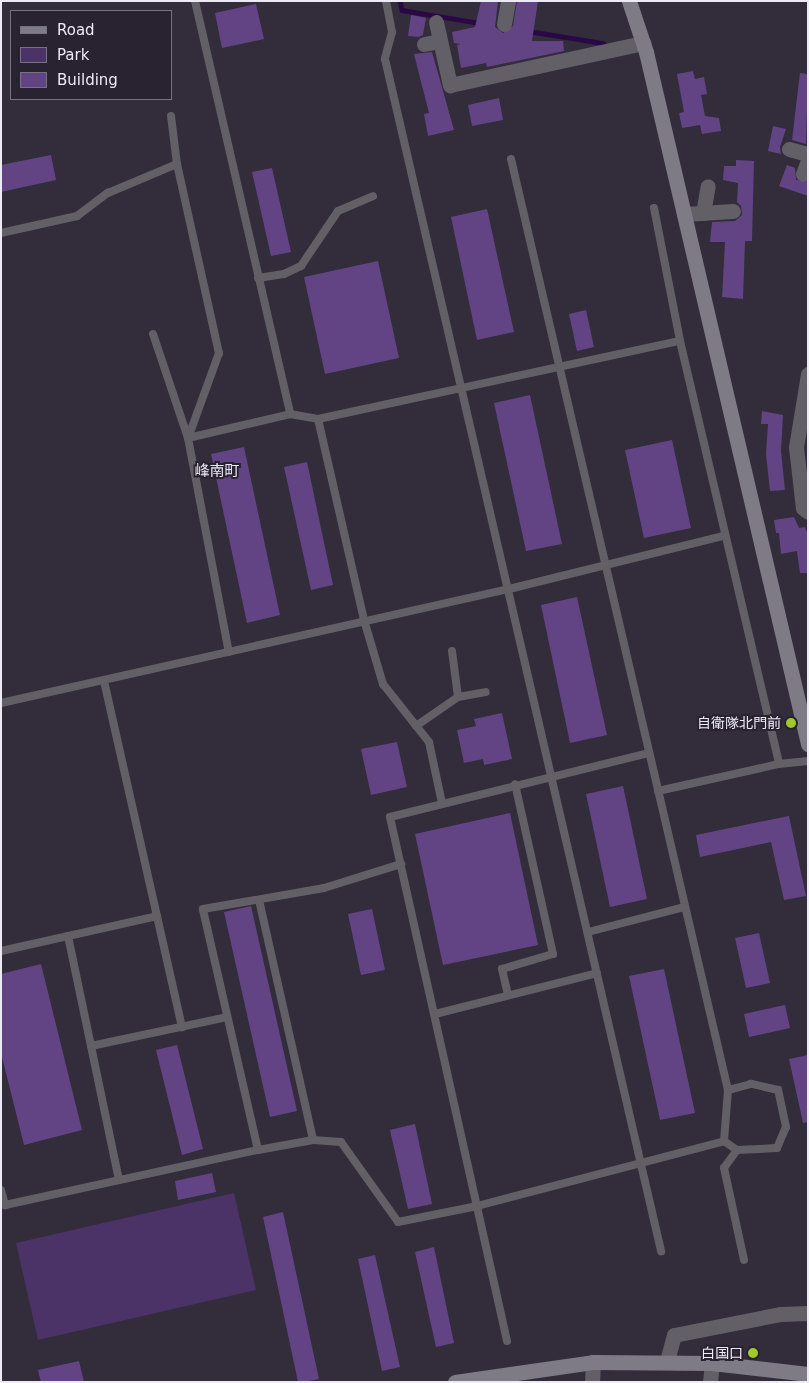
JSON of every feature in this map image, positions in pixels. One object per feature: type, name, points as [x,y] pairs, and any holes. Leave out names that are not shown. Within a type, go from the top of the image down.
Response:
[{"type":"street","points":[[504,24],[508,1]]},
{"type":"street","points":[[629,1],[643,42],[808,744]]},
{"type":"street","points":[[436,22],[450,85],[643,42]]},
{"type":"street","points":[[424,44],[440,42]]},
{"type":"street","points":[[789,148],[808,154]]},
{"type":"street","points":[[703,213],[708,186]]},
{"type":"street","points":[[684,214],[733,211]]},
{"type":"street","points":[[808,374],[796,446],[803,508],[808,512]]},
{"type":"street","points":[[667,1361],[674,1335],[780,1314],[808,1313]]},
{"type":"street","points":[[455,1382],[593,1362],[667,1361],[712,1363],[808,1374]]},
{"type":"street","points":[[592,1382],[593,1362]]},
{"type":"street","points":[[710,1382],[712,1363]]},
{"type":"lane","points":[[195,1],[290,414]]},
{"type":"lane","points":[[386,1],[392,32],[385,59],[661,1251]]},
{"type":"lane","points":[[171,116],[177,164],[219,353],[188,438]]},
{"type":"lane","points":[[511,159],[728,1090],[724,1141]]},
{"type":"lane","points":[[1,233],[77,216],[108,193],[177,164]]},
{"type":"lane","points":[[258,278],[284,274],[301,266],[338,211],[373,196]]},
{"type":"lane","points":[[654,208],[680,341],[723,536],[779,764]]},
{"type":"lane","points":[[153,334],[188,438],[229,652]]},
{"type":"lane","points":[[188,438],[290,414],[318,419],[462,386],[680,341]]},
{"type":"lane","points":[[318,419],[364,620],[383,684],[429,742],[442,802]]},
{"type":"lane","points":[[1,704],[364,620],[509,589],[723,536]]},
{"type":"lane","points":[[452,650],[458,697]]},
{"type":"lane","points":[[104,681],[182,1027]]},
{"type":"lane","points":[[416,726],[458,697],[486,692]]},
{"type":"lane","points":[[507,1340],[390,817],[552,774],[649,753]]},
{"type":"lane","points":[[658,791],[779,764],[808,760]]},
{"type":"lane","points":[[508,995],[502,969],[553,954],[515,784]]},
{"type":"lane","points":[[258,1150],[203,910],[324,888],[401,864]]},
{"type":"lane","points":[[260,900],[313,1140]]},
{"type":"lane","points":[[588,932],[685,907]]},
{"type":"lane","points":[[1,951],[157,916]]},
{"type":"lane","points":[[68,936],[119,1180]]},
{"type":"lane","points":[[434,1014],[597,973]]},
{"type":"lane","points":[[91,1046],[227,1017]]},
{"type":"lane","points":[[1,1190],[5,1205],[258,1150],[313,1140],[341,1142],[398,1222],[477,1206],[641,1161],[724,1141],[737,1150],[777,1148],[786,1127],[778,1090],[751,1084],[728,1090]]},
{"type":"lane","points":[[737,1150],[724,1168],[744,1260]]},
{"type":"green space","points":[[234,1193],[256,1290],[38,1340],[16,1243]]},
{"type":"building","points":[[481,1],[498,1],[495,27],[503,33],[513,26],[517,1],[538,1],[532,41],[563,41],[564,51],[487,67],[486,63],[461,68],[457,45],[461,44],[454,43],[452,32],[475,27]]},
{"type":"building","points":[[256,4],[264,39],[222,48],[215,13]]},
{"type":"building","points":[[411,15],[426,18],[423,35],[418,37],[408,36]]},
{"type":"building","points":[[432,52],[454,130],[428,136],[424,114],[429,113],[414,54]]},
{"type":"building","points":[[693,71],[695,79],[704,77],[707,94],[701,95],[705,116],[719,118],[721,131],[702,134],[700,125],[682,128],[679,113],[684,112],[677,74]]},
{"type":"building","points":[[800,73],[808,74],[806,144],[792,140]]},
{"type":"building","points":[[499,98],[503,120],[472,126],[468,105]]},
{"type":"building","points":[[773,126],[786,129],[780,147],[781,154],[768,151]]},
{"type":"building","points":[[51,155],[56,180],[1,192],[1,165]]},
{"type":"building","points":[[736,160],[754,161],[752,241],[745,241],[743,299],[722,297],[725,242],[710,242],[712,222],[735,221],[742,215],[741,206],[737,202],[738,183],[723,180],[724,166],[736,166]]},
{"type":"building","points":[[787,165],[795,168],[796,180],[808,182],[808,196],[779,186]]},
{"type":"building","points":[[272,168],[291,252],[271,256],[252,172]]},
{"type":"building","points":[[487,209],[514,332],[477,340],[451,217]]},
{"type":"building","points":[[378,261],[399,358],[325,374],[304,277]]},
{"type":"building","points":[[586,310],[594,347],[577,351],[569,314]]},
{"type":"building","points":[[530,395],[562,544],[526,551],[494,403]]},
{"type":"building","points":[[762,411],[783,415],[781,451],[785,490],[770,491],[766,454],[768,424],[761,424]]},
{"type":"building","points":[[672,440],[691,528],[644,538],[625,450]]},
{"type":"building","points":[[244,447],[280,615],[247,623],[211,454]]},
{"type":"building","points":[[307,462],[333,585],[311,590],[284,467]]},
{"type":"building","points":[[794,517],[799,528],[805,527],[808,535],[808,573],[800,573],[797,551],[781,554],[779,533],[776,533],[774,520]]},
{"type":"building","points":[[577,597],[607,735],[570,743],[541,605]]},
{"type":"building","points":[[502,713],[512,759],[484,765],[483,759],[464,763],[457,730],[476,726],[474,719]]},
{"type":"building","points":[[397,742],[407,787],[371,795],[361,749]]},
{"type":"building","points":[[623,786],[647,899],[610,907],[586,794]]},
{"type":"building","points":[[510,813],[538,945],[443,965],[415,834]]},
{"type":"building","points":[[789,816],[806,896],[784,900],[771,842],[700,857],[696,835]]},
{"type":"building","points":[[251,906],[297,1111],[270,1117],[224,912]]},
{"type":"building","points":[[372,909],[385,970],[361,975],[348,914]]},
{"type":"building","points":[[759,933],[770,983],[746,988],[735,938]]},
{"type":"building","points":[[41,964],[82,1130],[24,1145],[1,1053],[1,974]]},
{"type":"building","points":[[664,969],[695,1113],[660,1120],[629,976]]},
{"type":"building","points":[[785,1005],[790,1028],[749,1037],[744,1014]]},
{"type":"building","points":[[177,1045],[203,1149],[182,1155],[156,1050]]},
{"type":"building","points":[[808,1055],[808,1122],[803,1123],[789,1059]]},
{"type":"building","points":[[415,1124],[432,1204],[408,1209],[390,1130]]},
{"type":"building","points":[[212,1173],[216,1192],[178,1200],[175,1181]]},
{"type":"building","points":[[283,1212],[319,1379],[304,1382],[298,1382],[263,1217]]},
{"type":"building","points":[[434,1247],[454,1343],[436,1347],[415,1252]]},
{"type":"building","points":[[375,1255],[400,1367],[382,1371],[358,1259]]},
{"type":"building","points":[[79,1361],[84,1382],[41,1382],[38,1370]]},
{"type":"waterway","points":[[400,1],[402,10],[480,23]]},
{"type":"waterway","points":[[528,31],[603,43]]},
{"type":"place","name":"自衛隊北門前","points":[[791,723]]},
{"type":"place","name":"白国口","points":[[753,1353]]},
{"type":"district","name":"峰南町","points":[[217,472]]}]
